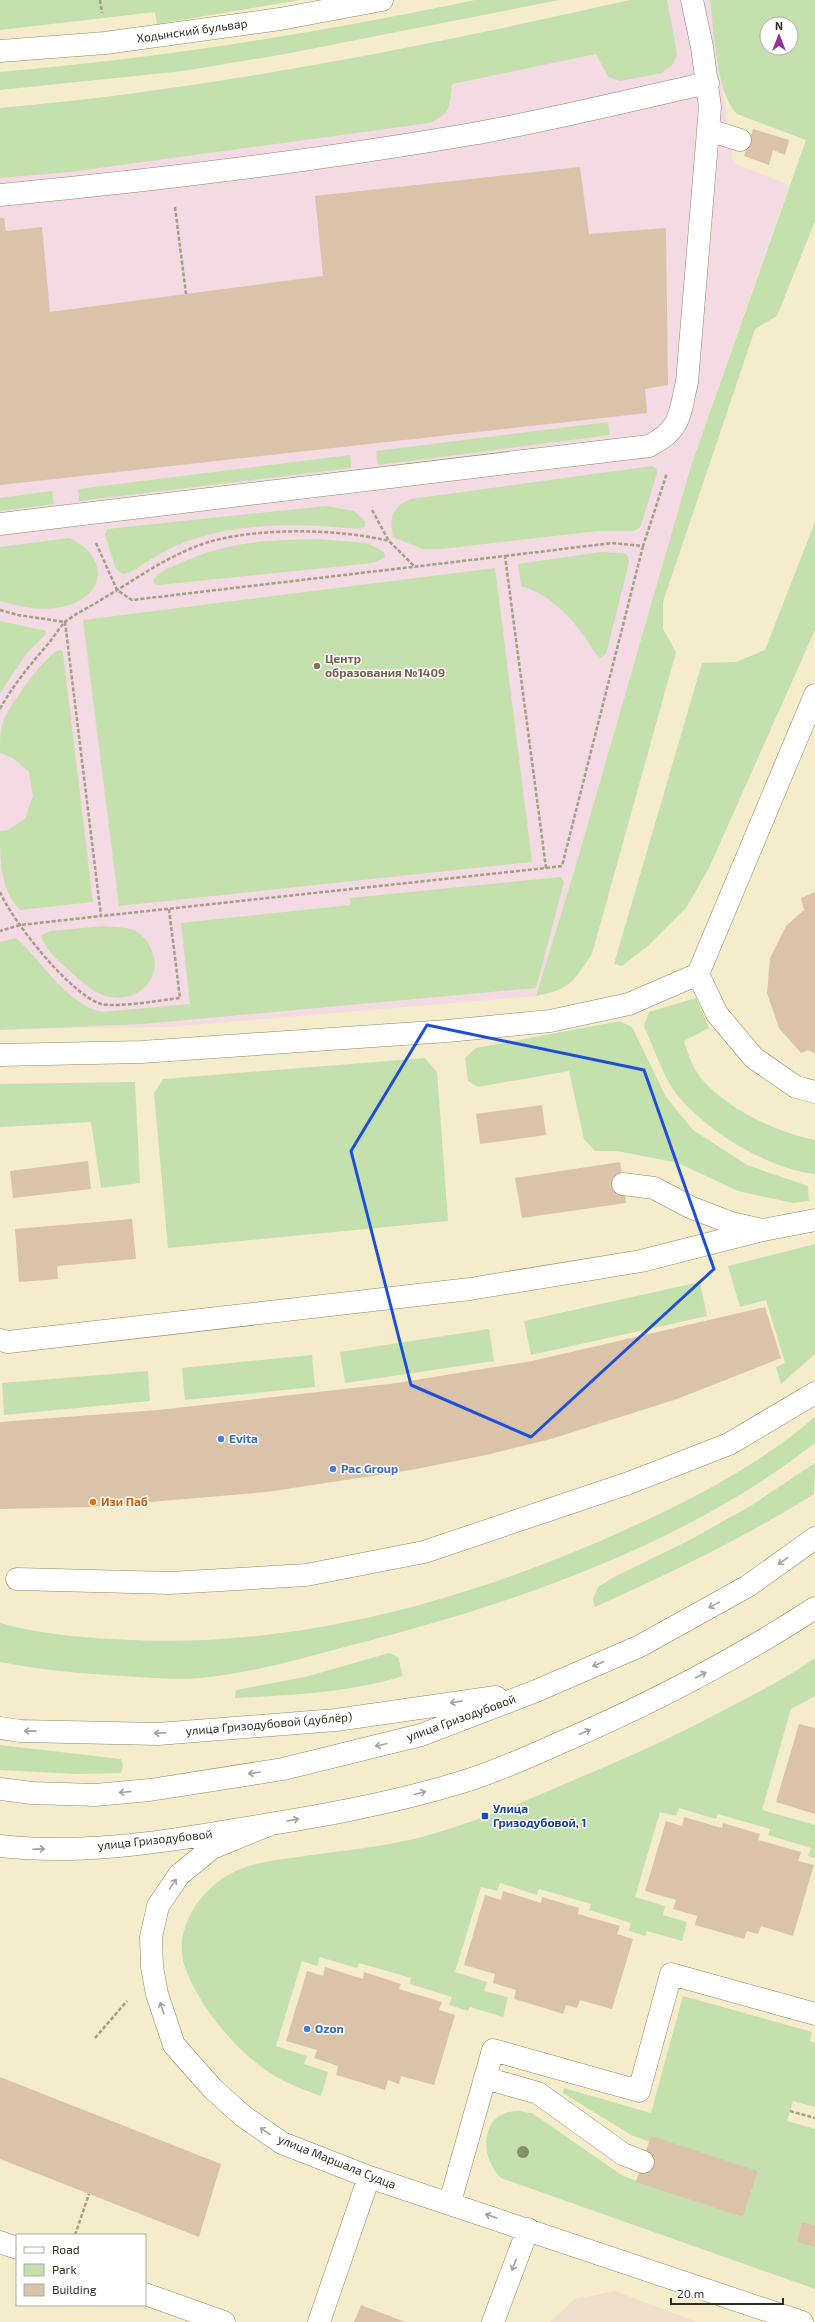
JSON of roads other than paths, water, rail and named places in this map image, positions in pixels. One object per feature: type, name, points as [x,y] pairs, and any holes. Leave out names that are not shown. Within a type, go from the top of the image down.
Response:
[{"type":"street","name":"Ходынский бульвар","points":[[0,51],[120,41],[280,19],[382,0]]},
{"type":"street","points":[[0,524],[648,446],[665,438],[678,420],[687,382],[709,130],[708,83],[692,0]]},
{"type":"street","points":[[0,195],[172,178],[315,159],[474,134],[708,83]]},
{"type":"street","points":[[709,130],[740,140]]},
{"type":"street","points":[[0,1055],[141,1052],[446,1031],[550,1021],[629,1004],[698,974],[815,695]]},
{"type":"street","points":[[698,974],[717,1014],[754,1058],[796,1087],[815,1092]]},
{"type":"street","points":[[623,1184],[654,1188],[690,1207],[731,1223],[763,1230]]},
{"type":"street","points":[[0,1340],[8,1342],[470,1289],[641,1261],[763,1230],[815,1220]]},
{"type":"street","points":[[17,1579],[170,1584],[306,1575],[424,1552],[629,1483],[729,1444],[815,1393]]},
{"type":"street","name":"улица Гризодубовой","points":[[0,1789],[32,1793],[95,1795],[150,1790],[283,1769],[420,1735],[536,1691],[647,1642],[748,1586],[815,1538]]},
{"type":"street","name":"улица Гризодубовой","points":[[0,1846],[25,1849],[101,1846],[189,1838],[368,1807],[463,1782],[639,1708],[768,1638],[815,1608]]},
{"type":"street","name":"улица Гризодубовой (дублёр)","points":[[0,1728],[20,1731],[158,1734],[336,1720],[536,1691]]},
{"type":"street","name":"улица Маршала Судца","points":[[271,1824],[212,1848],[179,1875],[158,1906],[151,1937],[152,1967],[157,1994],[174,2045],[213,2089],[243,2116],[282,2143],[369,2177],[450,2202],[801,2322]]},
{"type":"street","points":[[450,2202],[493,2050],[639,2091],[671,1974],[815,2014]]},
{"type":"street","points":[[485,2078],[538,2093],[622,2154],[643,2162]]},
{"type":"street","points":[[319,2322],[369,2177]]},
{"type":"street","points":[[493,2322],[528,2229]]},
{"type":"street","points":[[0,2242],[16,2248]]},
{"type":"street","points":[[146,2294],[224,2322]]},
{"type":"place","name":"Центр образования №1409","points":[[317,666]]},
{"type":"place","name":"Evita","points":[[221,1439]]},
{"type":"place","name":"Pac Group","points":[[333,1469]]},
{"type":"place","name":"Изи Паб","points":[[93,1502]]},
{"type":"place","name":"Улица Гризодубовой, 1","points":[[485,1816]]},
{"type":"place","name":"Ozon","points":[[307,2029]]}]
